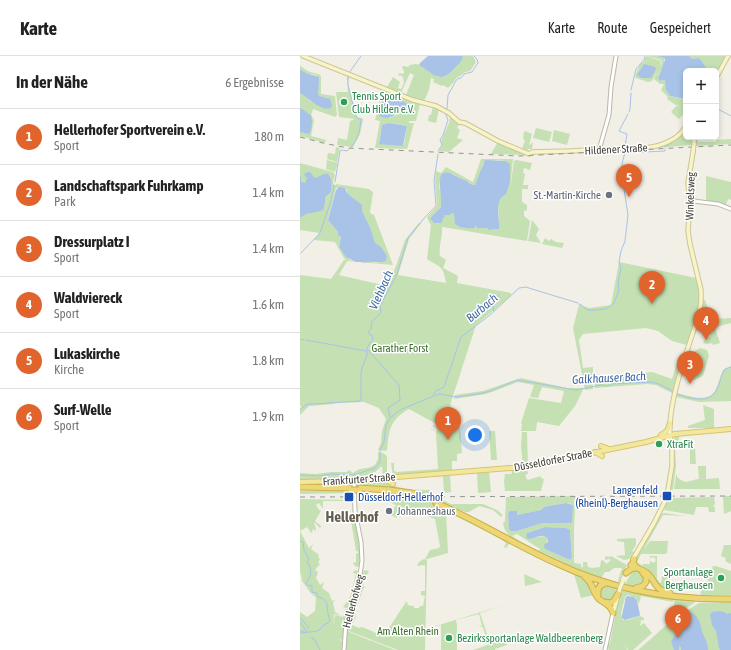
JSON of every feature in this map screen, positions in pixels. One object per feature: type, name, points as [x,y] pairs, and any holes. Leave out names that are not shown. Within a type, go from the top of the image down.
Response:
[{"type":"highway","points":[[301,484],[351,489],[389,490],[410,495],[436,502],[557,562],[601,579],[636,588],[672,594],[731,598]]},
{"type":"highway","points":[[436,502],[539,556],[575,572],[610,584],[644,592],[680,597],[731,598]]},
{"type":"highway","points":[[626,573],[633,567],[636,555]]},
{"type":"highway","points":[[633,567],[644,574],[647,579],[643,586],[636,588]]},
{"type":"highway","points":[[633,567],[648,575],[659,589],[672,594]]},
{"type":"highway","points":[[575,572],[589,580],[598,598],[608,604],[615,605]]},
{"type":"highway","points":[[610,584],[601,585],[598,591],[600,597],[612,608],[613,613]]},
{"type":"highway","points":[[608,604],[614,600],[619,592]]},
{"type":"main road","name":"Hildener Straße","points":[[303,56],[413,100],[436,106],[498,141],[528,153],[531,150],[538,152],[599,150],[642,148],[662,145],[677,136],[683,129]]},
{"type":"main road","points":[[719,72],[728,56]]},
{"type":"main road","name":"Winkelsweg","points":[[636,555],[665,501],[668,490],[672,466],[671,417],[675,393],[700,307],[700,284],[691,250],[688,231],[689,206],[691,200],[689,179],[694,140]]},
{"type":"main road","points":[[662,436],[671,425],[674,430],[679,432]]},
{"type":"main road","name":"Düsseldorfer Straße","points":[[418,476],[524,467],[679,432],[731,429]]},
{"type":"main road","points":[[601,446],[609,449]]},
{"type":"main road","points":[[595,452],[602,456]]},
{"type":"main road","name":"Frankfurter Straße","points":[[301,484],[389,480],[396,477],[418,476]]},
{"type":"main road","points":[[613,613],[626,573]]},
{"type":"street","points":[[599,150],[609,115],[611,87],[616,56]]},
{"type":"street","points":[[691,200],[718,204],[731,208]]},
{"type":"street","name":"Hellerhofweg","points":[[344,650],[346,622],[358,588],[361,570],[362,547],[356,513],[354,481]]},
{"type":"street","points":[[605,650],[613,613]]},
{"type":"green space","points":[[463,56],[473,56],[476,62],[470,71],[465,72],[456,78],[448,88],[433,82],[434,79],[431,78],[429,90],[424,101],[406,95],[414,75],[410,73],[401,93],[387,87],[393,77],[400,82],[398,88],[401,89],[404,83],[403,77],[400,75],[398,76],[399,73],[404,74],[403,66],[408,67],[416,64],[421,65],[434,74],[443,77],[448,75],[454,69],[461,61]]},
{"type":"green space","points":[[646,56],[661,61],[660,67],[662,62],[661,60],[647,56],[664,58],[664,64],[658,76],[662,81],[666,81],[666,90],[670,96],[683,98],[683,110],[667,99],[668,97],[661,90],[664,84],[660,84],[654,79],[659,69],[652,81],[648,82],[636,78],[635,76],[640,64],[644,62]]},
{"type":"green space","points":[[689,56],[726,56],[719,69],[719,68],[706,68],[699,58],[692,59]]},
{"type":"green space","points":[[300,66],[307,71],[321,76],[321,94],[335,96],[337,115],[335,117],[313,109],[311,115],[314,120],[311,136],[326,140],[325,143],[300,136],[300,132],[310,133],[312,119],[303,109],[300,108],[300,93],[306,96],[310,101],[328,109],[327,98],[318,94],[316,75],[306,73],[300,69]]},
{"type":"green space","points":[[345,74],[349,75],[348,85],[357,117],[363,119],[360,134],[353,147],[337,145],[338,138],[347,140],[350,121],[355,119],[339,117],[336,92],[348,92],[347,76]]},
{"type":"green space","points":[[383,89],[420,104],[416,121],[409,121],[409,123],[414,123],[407,149],[375,148],[380,121],[375,120]],"holes":[[[385,95],[391,96],[406,114],[400,112],[390,118],[379,112]],[[389,123],[407,126],[404,145],[402,146],[379,142],[381,131]]]},
{"type":"green space","points":[[677,105],[683,110],[683,114],[679,119],[671,112]]},
{"type":"green space","points":[[433,106],[439,109],[436,123],[428,121]]},
{"type":"green space","points":[[450,116],[460,123],[457,128],[460,130],[457,138],[463,140],[449,152],[439,151],[442,146],[441,141],[449,123]]},
{"type":"green space","points":[[536,128],[552,132],[549,142],[533,138]]},
{"type":"green space","points":[[554,130],[570,134],[567,145],[552,141]]},
{"type":"green space","points":[[525,131],[532,134],[529,146],[533,142],[532,149],[522,149],[525,140],[523,139],[523,134]]},
{"type":"green space","points":[[683,132],[683,140],[692,140],[692,145],[656,148],[673,140],[674,142],[675,139],[682,135]]},
{"type":"green space","points":[[731,139],[731,144],[696,146],[696,140],[698,142],[716,142],[716,140]]},
{"type":"green space","points":[[498,142],[529,155],[491,154]]},
{"type":"green space","points":[[336,147],[340,148],[337,162],[327,159],[328,153],[335,154]]},
{"type":"green space","points":[[481,159],[513,159],[510,190],[514,161],[516,160],[532,163],[530,170],[524,168],[523,173],[525,174],[523,185],[528,185],[528,189],[522,189],[522,202],[527,205],[527,210],[524,211],[524,216],[530,221],[527,241],[431,225],[427,217],[437,206],[435,181],[436,171],[441,173],[446,167],[473,182]],"holes":[[[497,160],[506,161],[510,164],[510,182],[498,202],[499,229],[489,230],[487,228],[477,228],[476,226],[474,228],[458,226],[456,225],[454,214],[452,212],[446,214],[439,223],[435,223],[430,219],[441,207],[442,199],[439,186],[440,181],[453,174],[466,180],[470,184],[475,185],[483,163]]]},
{"type":"green space","points":[[327,160],[338,163],[335,172],[326,169]]},
{"type":"green space","name":"Garather Forst","points":[[300,163],[333,172],[335,175],[333,182],[334,185],[336,184],[369,189],[373,192],[370,213],[374,215],[393,265],[357,262],[369,261],[376,263],[386,261],[387,258],[381,247],[374,243],[370,227],[357,201],[347,193],[345,188],[336,188],[328,220],[341,237],[339,247],[350,260],[355,262],[347,261],[339,275],[387,286],[405,240],[419,223],[421,223],[409,239],[398,275],[446,283],[444,273],[441,268],[427,259],[431,225],[442,227],[440,256],[446,260],[443,268],[458,276],[457,283],[511,293],[511,296],[476,325],[451,402],[448,427],[460,427],[462,453],[457,454],[457,461],[452,461],[452,472],[393,476],[391,463],[394,463],[394,470],[396,472],[438,469],[437,429],[433,425],[438,428],[440,426],[409,409],[394,421],[390,431],[387,450],[385,451],[378,450],[386,419],[379,408],[364,402],[336,403],[309,406],[300,415],[300,409],[302,407],[300,405],[300,275],[331,279],[344,260],[346,260],[335,242],[314,240],[319,233],[300,230]]},
{"type":"green space","points":[[706,176],[731,182],[731,200],[728,199],[726,205],[706,201]]},
{"type":"green space","points":[[532,220],[539,229],[536,235],[541,243],[528,241]]},
{"type":"green space","points":[[545,238],[549,241],[551,239],[556,242],[564,243],[562,248],[542,244]]},
{"type":"green space","points":[[619,262],[696,278],[699,304],[695,320],[687,345],[672,341],[658,331],[646,328],[583,334],[579,340],[583,368],[593,367],[593,389],[585,390],[573,328],[579,305],[589,308],[611,305]]},
{"type":"green space","points":[[703,300],[705,300],[720,343],[713,345],[712,343],[703,343],[706,336],[710,337],[711,335],[705,333],[706,330],[704,329],[709,317],[706,311],[702,310]]},
{"type":"green space","points":[[731,318],[731,323],[716,327],[714,319]]},
{"type":"green space","points":[[700,348],[707,350],[709,356],[703,375],[694,380],[687,377],[686,374],[693,352]]},
{"type":"green space","points":[[677,363],[680,366],[672,393],[656,385],[647,384],[595,388],[595,378],[652,372],[672,379]]},
{"type":"green space","points":[[731,366],[731,401],[699,402],[676,397],[677,393],[698,398],[704,398],[713,394],[723,370]]},
{"type":"green space","points":[[521,378],[567,388],[583,388],[583,390],[575,406],[559,426],[537,422],[536,431],[521,431],[521,423],[529,398],[561,403],[564,391],[542,387],[538,398],[530,397],[534,385],[518,382],[486,394],[454,399],[455,395],[483,391]]},
{"type":"green space","points":[[703,405],[714,409],[714,428],[688,428],[688,426],[705,420]]},
{"type":"green space","points":[[489,431],[495,431],[497,460],[491,460]]},
{"type":"green space","points":[[522,432],[527,432],[528,466],[523,466],[521,445]]},
{"type":"green space","points":[[676,435],[679,435],[679,446],[675,447],[676,466],[673,489],[670,491],[674,469],[674,439]]},
{"type":"green space","points":[[690,448],[695,448],[696,464],[690,464]]},
{"type":"green space","points":[[378,452],[387,456],[387,476],[383,478],[382,466],[373,472],[373,475],[369,475],[371,479],[343,478],[343,481],[300,480],[300,473],[316,474],[347,472],[349,470],[353,473],[375,465],[378,459]]},
{"type":"green space","points":[[698,466],[706,466],[706,479],[719,478],[720,489],[674,489],[677,474],[677,477],[680,480],[685,482],[699,479]]},
{"type":"green space","points":[[527,468],[528,474],[526,474],[526,478],[528,480],[541,476],[541,478],[544,479],[541,491],[505,491],[505,474],[512,474],[511,469]]},
{"type":"green space","points":[[489,471],[491,492],[478,493],[477,472]]},
{"type":"green space","points":[[450,474],[451,492],[444,493],[443,476],[418,478],[418,477]]},
{"type":"green space","points":[[386,481],[401,488],[412,490],[430,490],[432,493],[416,493],[358,486],[357,483]]},
{"type":"green space","points":[[300,491],[353,491],[353,493],[300,494]]},
{"type":"green space","points":[[576,496],[574,501],[574,563],[581,564],[581,567],[583,567],[583,562],[587,562],[588,567],[600,567],[602,560],[606,564],[610,561],[610,559],[605,560],[605,556],[611,556],[627,565],[620,582],[618,581],[622,568],[614,568],[609,572],[605,572],[601,578],[539,551],[540,549],[517,534],[512,536],[523,544],[512,538],[505,530],[503,523],[505,521],[506,497]],"holes":[[[566,503],[572,504],[571,523],[543,523],[517,531],[509,529],[508,512],[517,515],[541,510],[548,506]],[[545,527],[566,528],[570,530],[572,557],[570,560],[545,549],[548,539],[546,536],[527,538],[527,533]]]},
{"type":"green space","points":[[723,496],[731,496],[731,511],[724,514]]},
{"type":"green space","points":[[395,497],[419,499],[437,505],[583,577],[609,609],[594,595],[581,598],[574,574],[510,543],[506,548],[504,547],[506,543],[500,538],[446,511],[448,553],[425,559],[430,550],[439,548],[440,546],[435,519],[401,507],[397,518],[391,515],[395,506],[397,506],[390,502],[386,502],[386,498]]},
{"type":"green space","points":[[427,497],[437,497],[451,504],[483,504],[497,510],[503,515],[501,517],[493,510],[479,506],[469,512],[465,512]]},
{"type":"green space","points":[[714,497],[715,504],[713,506],[715,507],[715,512],[709,512],[708,507],[696,507],[694,515],[664,510],[668,498]]},
{"type":"green space","points":[[300,499],[350,500],[323,501],[323,509],[319,503],[316,505],[321,511],[315,521],[321,526],[320,528],[314,522],[316,530],[312,530],[313,531],[311,533],[307,527],[300,531]]},
{"type":"green space","points":[[664,513],[686,516],[663,515],[644,549],[650,541],[668,541],[667,553],[641,554],[637,562],[644,567],[642,564],[650,564],[650,561],[654,563],[656,560],[654,557],[650,558],[650,556],[657,556],[657,579],[661,583],[662,576],[670,576],[669,591],[664,590],[635,565],[636,559],[661,514]]},
{"type":"green space","points":[[350,514],[354,514],[355,516],[360,534],[361,565],[358,567],[353,563],[356,562],[356,554],[359,552],[356,551]]},
{"type":"green space","points":[[300,531],[309,548],[313,544],[311,549],[319,555],[318,557],[320,559],[318,563],[320,564],[315,570],[318,572],[316,578],[320,585],[324,582],[322,588],[329,593],[332,601],[335,600],[333,603],[335,612],[341,616],[334,614],[333,626],[335,615],[343,617],[345,609],[349,609],[343,607],[350,597],[356,574],[353,573],[355,570],[360,572],[359,582],[350,609],[344,639],[339,639],[343,642],[343,650],[300,650],[300,612],[307,617],[315,611],[316,598],[302,581],[300,573]]},
{"type":"green space","points":[[617,539],[636,539],[636,545],[632,551],[634,552],[629,559],[624,560],[616,556],[625,555],[624,542],[617,541]]},
{"type":"green space","points":[[724,545],[731,545],[731,564],[725,561],[726,558],[721,556]]},
{"type":"green space","name":"Am Alten Rhein","points":[[424,559],[427,560],[425,650],[398,650],[346,630],[352,610],[357,610],[354,615],[356,616],[352,625],[359,628],[362,627],[374,633],[387,631],[406,602],[408,603],[407,605],[414,606],[414,608],[423,606],[425,596],[421,595],[421,591],[425,591],[425,565],[417,566],[419,562]]},
{"type":"green space","name":"Sportanlage Berghausen","points":[[713,566],[731,571],[731,595],[700,594],[705,583],[703,590],[705,591],[709,574]]},
{"type":"green space","points":[[364,570],[369,571],[365,578],[363,586],[365,587],[357,607],[355,605]]},
{"type":"green space","points":[[633,570],[644,575],[645,583],[637,587],[625,584]]},
{"type":"green space","points":[[524,574],[542,582],[525,586]]},
{"type":"green space","points":[[605,584],[618,587],[614,598],[609,602],[600,596],[599,588]]},
{"type":"green space","points":[[623,589],[674,598],[673,602],[641,596],[639,604],[636,598],[628,595],[625,597],[621,613],[623,620],[640,616],[644,618],[644,620],[638,621],[641,621],[640,626],[644,623],[652,633],[633,650],[628,650],[624,644],[627,650],[609,650],[607,647],[610,643],[617,606]]},
{"type":"green space","points":[[674,599],[696,599],[694,603],[675,614]]},
{"type":"green space","points":[[731,602],[731,650],[638,650],[670,622],[699,603]]},
{"type":"green space","name":"Bezirkssportanlage Waldbeerenberg","points":[[504,605],[480,613],[490,643],[488,644],[483,627],[479,627],[482,626],[479,614],[456,620],[457,650],[441,650],[441,625],[426,629]]},
{"type":"green space","points":[[347,631],[369,640],[370,642],[370,640],[395,650],[345,650]]},
{"type":"green space","points":[[505,639],[507,645],[495,650],[473,650]]},
{"type":"water","points":[[428,56],[463,56],[461,62],[449,74],[440,77],[419,65]]},
{"type":"water","points":[[657,56],[689,56],[692,59],[699,58],[706,68],[683,68],[683,98],[670,96],[666,90],[665,80],[660,81],[658,78],[665,60],[664,58]]},
{"type":"water","points":[[644,64],[655,67],[656,69],[651,78],[641,78],[637,75]]},
{"type":"water","points":[[300,69],[306,73],[319,77],[318,94],[330,99],[332,105],[331,108],[323,108],[300,93]]},
{"type":"water","points":[[385,95],[391,96],[410,105],[409,113],[406,114],[400,112],[399,114],[397,113],[389,118],[379,116],[380,105]]},
{"type":"water","points":[[300,108],[311,115],[312,125],[309,134],[300,132]]},
{"type":"water","points":[[389,123],[407,126],[403,146],[379,144],[382,125]]},
{"type":"water","points":[[485,160],[506,161],[510,164],[510,182],[506,194],[502,197],[498,205],[499,229],[489,230],[487,228],[477,228],[476,226],[474,228],[461,227],[455,224],[454,214],[452,213],[445,215],[441,223],[434,223],[430,219],[441,207],[441,176],[444,173],[449,173],[475,185]]},
{"type":"water","points":[[310,172],[315,178],[328,174],[331,180],[331,192],[325,197],[323,210],[302,216],[300,218],[300,176],[301,182],[305,183],[308,176],[304,181],[306,178],[304,174]]},
{"type":"water","points":[[339,187],[345,188],[347,193],[362,205],[362,211],[370,227],[375,243],[381,247],[387,256],[386,261],[364,263],[356,262],[346,257],[339,247],[341,237],[328,220],[336,190]]},
{"type":"water","points":[[566,503],[573,505],[571,523],[543,523],[517,531],[511,531],[509,529],[508,513],[510,511],[517,511],[517,515],[541,510],[548,506]]},
{"type":"water","points":[[545,527],[566,528],[570,530],[572,557],[570,560],[545,549],[544,545],[548,542],[546,537],[542,536],[528,539],[526,537],[527,533]]},
{"type":"water","points":[[627,596],[634,597],[637,600],[640,615],[625,620],[622,618],[622,615]]},
{"type":"water","points":[[718,611],[727,614],[731,613],[731,650],[720,650],[719,648],[716,631],[712,625],[710,615],[712,612]]},
{"type":"water","points":[[691,612],[699,620],[707,642],[708,650],[681,650],[681,647],[679,646],[679,650],[674,650],[671,641],[675,635],[677,635],[677,629],[675,627],[676,624],[681,618]]},
{"type":"waterway","points":[[349,73],[361,56]]},
{"type":"waterway","name":"Viehbach","points":[[447,109],[448,95],[457,79],[461,78],[464,74],[472,72],[478,63],[474,56]]},
{"type":"waterway","name":"Burbach","points":[[631,90],[636,69],[644,60],[645,56]]},
{"type":"waterway","points":[[348,76],[348,85],[356,116],[361,119]]},
{"type":"waterway","name":"Burbach","points":[[629,112],[631,93]]},
{"type":"waterway","points":[[719,110],[731,116]]},
{"type":"waterway","name":"Viehbach","points":[[438,151],[442,145],[440,140],[448,120],[446,113]]},
{"type":"waterway","name":"Burbach","points":[[625,147],[627,134],[619,131],[628,114]]},
{"type":"waterway","points":[[351,147],[358,135],[361,120]]},
{"type":"waterway","points":[[665,147],[671,143]]},
{"type":"waterway","points":[[335,182],[340,151],[347,151],[349,149]]},
{"type":"waterway","points":[[624,153],[665,151],[665,149]]},
{"type":"waterway","name":"Burbach","points":[[624,186],[622,164],[625,152]]},
{"type":"waterway","name":"Viehbach","points":[[300,409],[308,404],[360,401],[361,371],[367,355],[367,348],[373,339],[372,335],[368,332],[371,329],[372,321],[378,317],[381,311],[380,306],[397,274],[408,238],[436,206],[434,181],[438,154]]},
{"type":"waterway","points":[[301,253],[320,233],[331,201],[334,185]]},
{"type":"waterway","name":"Burbach","points":[[579,304],[588,310],[592,310],[608,308],[614,303],[619,290],[618,283],[621,268],[619,262],[625,241],[628,215],[624,189]]},
{"type":"waterway","name":"Burbach","points":[[433,395],[436,391],[444,387],[461,337],[490,315],[519,288],[526,287],[578,303]]},
{"type":"waterway","points":[[494,311],[492,304],[499,295]]},
{"type":"waterway","points":[[470,321],[492,305]]},
{"type":"waterway","points":[[300,339],[304,340]]},
{"type":"waterway","points":[[306,340],[366,351]]},
{"type":"waterway","points":[[368,350],[399,385],[400,400],[388,408],[390,417]]},
{"type":"waterway","name":"Galkhauser Bach","points":[[677,394],[699,399],[709,397],[714,394],[717,389],[725,369],[731,367]]},
{"type":"waterway","points":[[587,378],[590,381]]},
{"type":"waterway","name":"Galkhauser Bach","points":[[300,475],[354,475],[375,468],[380,462],[380,450],[384,442],[386,425],[390,418],[400,410],[440,394],[456,397],[478,394],[491,391],[517,380],[576,390],[601,385],[608,386],[611,384],[651,382],[659,384],[674,392]]},
{"type":"waterway","points":[[300,541],[303,542],[304,550],[309,559],[307,562],[311,570],[310,576],[306,583],[308,586],[312,585],[312,592],[317,593],[318,597],[325,600],[330,620],[318,631],[300,633]]},
{"type":"waterway","points":[[300,617],[309,628]]},
{"type":"waterway","points":[[300,622],[307,632]]},
{"type":"waterway","points":[[311,637],[314,639],[320,650]]},
{"type":"railway","points":[[300,137],[348,148],[519,156],[731,145]]},
{"type":"railway","points":[[300,497],[731,496]]},
{"type":"place","name":"Tennis Sport Club Hilden e.V.","points":[[344,102]]},
{"type":"place","name":"St.-Martin-Kirche","points":[[609,195]]},
{"type":"place","name":"Lukaskirche","points":[[629,197]]},
{"type":"place","name":"Landschaftspark Fuhrkamp","points":[[652,304]]},
{"type":"place","name":"Waldviereck","points":[[706,340]]},
{"type":"place","name":"Dressurplatz I","points":[[690,384]]},
{"type":"place","name":"Hellerhofer Sportverein e.V.","points":[[448,440]]},
{"type":"place","name":"XtraFit","points":[[659,444]]},
{"type":"place","name":"Langenfeld (Rheinl)-Berghausen","points":[[667,496]]},
{"type":"place","name":"Düsseldorf-Hellerhof","points":[[349,497]]},
{"type":"place","name":"Johanneshaus","points":[[389,511]]},
{"type":"place","name":"Sportanlage Berghausen","points":[[721,578]]},
{"type":"place","name":"Bezirkssportanlage Waldbeerenberg","points":[[449,638]]},
{"type":"place","name":"Surf-Welle","points":[[678,638]]},
{"type":"district","name":"Hellerhof","points":[[352,516]]}]
